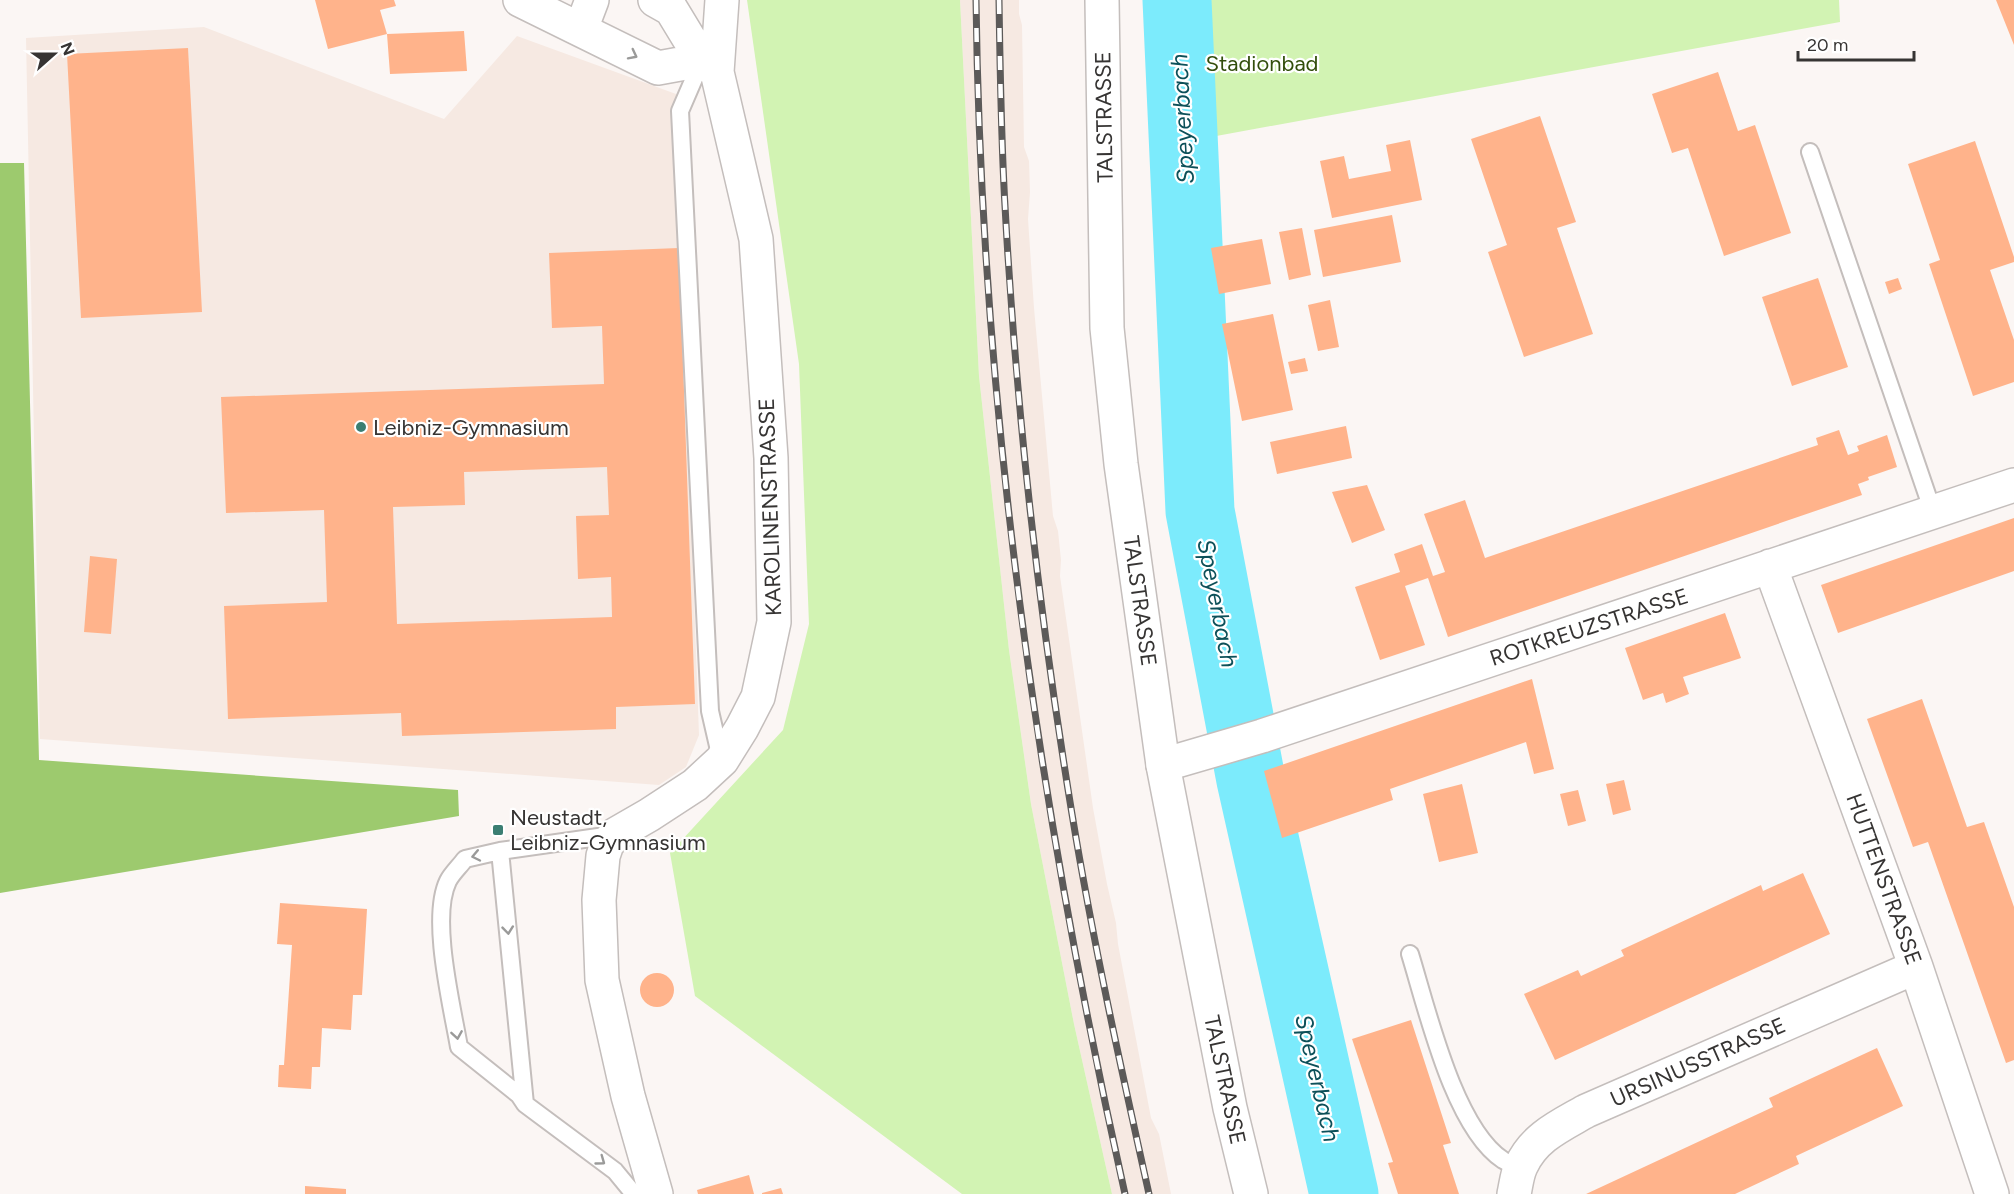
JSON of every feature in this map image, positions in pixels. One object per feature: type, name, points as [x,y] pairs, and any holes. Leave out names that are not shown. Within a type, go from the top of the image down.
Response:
[{"type":"street","points":[[520,0],[586,14],[658,68],[710,66]]},
{"type":"street","points":[[656,0],[671,9],[710,66]]},
{"type":"street","points":[[710,66],[722,0]]},
{"type":"street","name":"TALSTRASSE","points":[[1102,0],[1107,328],[1121,464],[1163,765],[1230,1108],[1251,1194]]},
{"type":"street","name":"KAROLINENSTRASSE","points":[[616,834],[695,785],[722,760],[758,697],[774,622],[771,458],[756,239],[710,66]]},
{"type":"street","name":"ROTKREUZSTRASSE","points":[[1163,765],[1262,736],[2014,485]]},
{"type":"street","name":"HUTTENSTRASSE","points":[[1770,566],[1916,967],[1992,1194]]},
{"type":"street","points":[[616,834],[607,844],[603,856],[600,882],[602,980],[628,1096],[656,1194]]},
{"type":"street","name":"URSINUSSTRASSE","points":[[1517,1181],[1534,1144],[1586,1111],[1916,967]]},
{"type":"lane","points":[[710,66],[680,111],[710,711],[722,760]]},
{"type":"lane","points":[[1810,152],[1933,512]]},
{"type":"lane","points":[[616,834],[500,851],[465,859],[448,881],[440,913],[442,945],[459,1047],[519,1095],[525,1104],[615,1171],[634,1194]]},
{"type":"lane","points":[[500,851],[525,1104]]},
{"type":"lane","points":[[1410,954],[1450,1082],[1467,1117],[1491,1150],[1503,1160],[1517,1181]]},
{"type":"shaded area","points":[[960,0],[1019,0],[1022,25],[1024,147],[1029,161],[1028,219],[1034,308],[1053,516],[1058,531],[1061,560],[1060,576],[1093,808],[1151,1118],[1159,1134],[1171,1194],[1112,1194],[1074,1024],[1031,804],[1009,650],[979,376]]},
{"type":"shaded area","name":"Leibniz-Gymnasium","points":[[204,27],[444,119],[517,36],[676,94],[699,735],[686,767],[659,785],[40,739],[26,38]]},
{"type":"green space","points":[[747,0],[960,0],[979,376],[1009,650],[1031,804],[1074,1024],[1112,1194],[962,1194],[695,996],[670,853],[783,730],[809,624],[799,364]]},
{"type":"green space","name":"Stadionbad","points":[[1195,0],[1839,0],[1840,22],[1200,139]]},
{"type":"green space","points":[[0,163],[24,163],[39,760],[458,790],[459,816],[0,893]]},
{"type":"building","points":[[315,0],[394,0],[396,6],[380,10],[387,34],[328,49]]},
{"type":"building","points":[[1996,0],[2014,0],[2014,45]]},
{"type":"building","points":[[464,31],[467,71],[390,74],[387,34]]},
{"type":"building","points":[[188,48],[202,312],[81,318],[67,54]]},
{"type":"building","points":[[1718,72],[1738,131],[1755,125],[1791,233],[1724,256],[1688,148],[1672,153],[1652,94]]},
{"type":"building","points":[[1540,116],[1576,222],[1557,228],[1593,334],[1524,357],[1488,252],[1507,245],[1471,139]]},
{"type":"building","points":[[1410,140],[1422,200],[1332,218],[1320,161],[1344,156],[1349,179],[1391,171],[1386,145]]},
{"type":"building","points":[[1975,141],[2014,257],[2014,262],[1990,270],[2014,340],[2014,382],[1973,396],[1929,264],[1940,260],[1908,164]]},
{"type":"building","points":[[1392,215],[1401,262],[1323,277],[1314,230]]},
{"type":"building","points":[[1302,228],[1311,275],[1289,280],[1279,232]]},
{"type":"building","points":[[1262,239],[1271,284],[1219,294],[1211,248]]},
{"type":"building","points":[[679,248],[695,704],[616,707],[616,729],[402,736],[401,713],[228,719],[224,606],[327,602],[324,510],[226,513],[221,397],[604,384],[602,326],[552,328],[549,253]],"holes":[[[607,467],[609,515],[576,516],[578,579],[611,577],[612,617],[397,624],[393,507],[465,505],[464,472]]]},
{"type":"building","points":[[1818,278],[1848,367],[1792,386],[1762,297]]},
{"type":"building","points":[[1898,278],[1902,289],[1889,294],[1885,282]]},
{"type":"building","points":[[1330,300],[1339,347],[1318,351],[1308,305]]},
{"type":"building","points":[[1273,314],[1293,410],[1242,421],[1222,324]]},
{"type":"building","points":[[1305,358],[1308,371],[1291,374],[1288,362]]},
{"type":"building","points":[[1346,426],[1352,458],[1277,474],[1270,442]]},
{"type":"building","points":[[1839,430],[1848,455],[1859,451],[1857,446],[1887,435],[1897,467],[1868,477],[1869,480],[1858,484],[1862,495],[1448,637],[1428,578],[1405,586],[1425,645],[1380,660],[1355,587],[1400,572],[1394,554],[1422,544],[1433,576],[1445,572],[1424,514],[1465,500],[1485,558],[1818,445],[1816,438]]},
{"type":"building","points":[[1367,485],[1385,530],[1352,543],[1332,492]]},
{"type":"building","points":[[2014,518],[2014,571],[1838,633],[1821,585]]},
{"type":"building","points":[[90,556],[117,559],[111,634],[84,632]]},
{"type":"building","points":[[1725,613],[1741,658],[1683,677],[1689,694],[1666,703],[1663,693],[1643,700],[1625,648]]},
{"type":"building","points":[[1532,679],[1554,769],[1534,774],[1526,742],[1390,789],[1393,800],[1282,838],[1264,771]]},
{"type":"building","points":[[1922,699],[1967,827],[1984,822],[2014,907],[2014,1060],[2006,1063],[1928,842],[1913,847],[1867,719]]},
{"type":"building","points":[[1624,780],[1631,810],[1613,815],[1606,784]]},
{"type":"building","points":[[1462,784],[1478,853],[1439,862],[1423,794]]},
{"type":"building","points":[[1578,790],[1586,821],[1568,826],[1560,794]]},
{"type":"building","points":[[1803,873],[1830,934],[1555,1060],[1524,994],[1578,970],[1581,976],[1624,956],[1621,950],[1761,885],[1763,891]]},
{"type":"building","points":[[280,903],[367,909],[362,995],[353,995],[351,1030],[322,1028],[320,1067],[312,1067],[311,1089],[278,1087],[279,1065],[284,1065],[292,945],[277,944]]},
{"type":"building","points":[[657,973],[669,978],[674,990],[669,1002],[657,1007],[645,1002],[640,990],[645,978]]},
{"type":"building","points":[[1411,1020],[1451,1143],[1443,1145],[1459,1194],[1398,1194],[1388,1163],[1393,1162],[1352,1039]]},
{"type":"building","points":[[1877,1048],[1903,1106],[1796,1156],[1799,1164],[1735,1194],[1586,1194],[1773,1107],[1769,1098]]},
{"type":"building","points":[[749,1175],[754,1194],[698,1194],[697,1190]]},
{"type":"building","points":[[305,1186],[346,1189],[346,1194],[305,1194]]},
{"type":"building","points":[[781,1188],[783,1194],[762,1194],[762,1193]]},
{"type":"waterway","name":"Speyerbach","points":[[1177,0],[1200,511],[1251,780],[1344,1194]]},
{"type":"railway","points":[[976,0],[980,151],[989,301],[1002,452],[1019,601],[1065,899],[1125,1194]]},
{"type":"railway","points":[[999,0],[1003,154],[1015,358],[1039,587],[1080,862],[1149,1194]]},
{"type":"place","name":"Leibniz-Gymnasium","points":[[361,427]]},
{"type":"place","name":"Neustadt, Leibniz-Gymnasium","points":[[498,830]]}]
